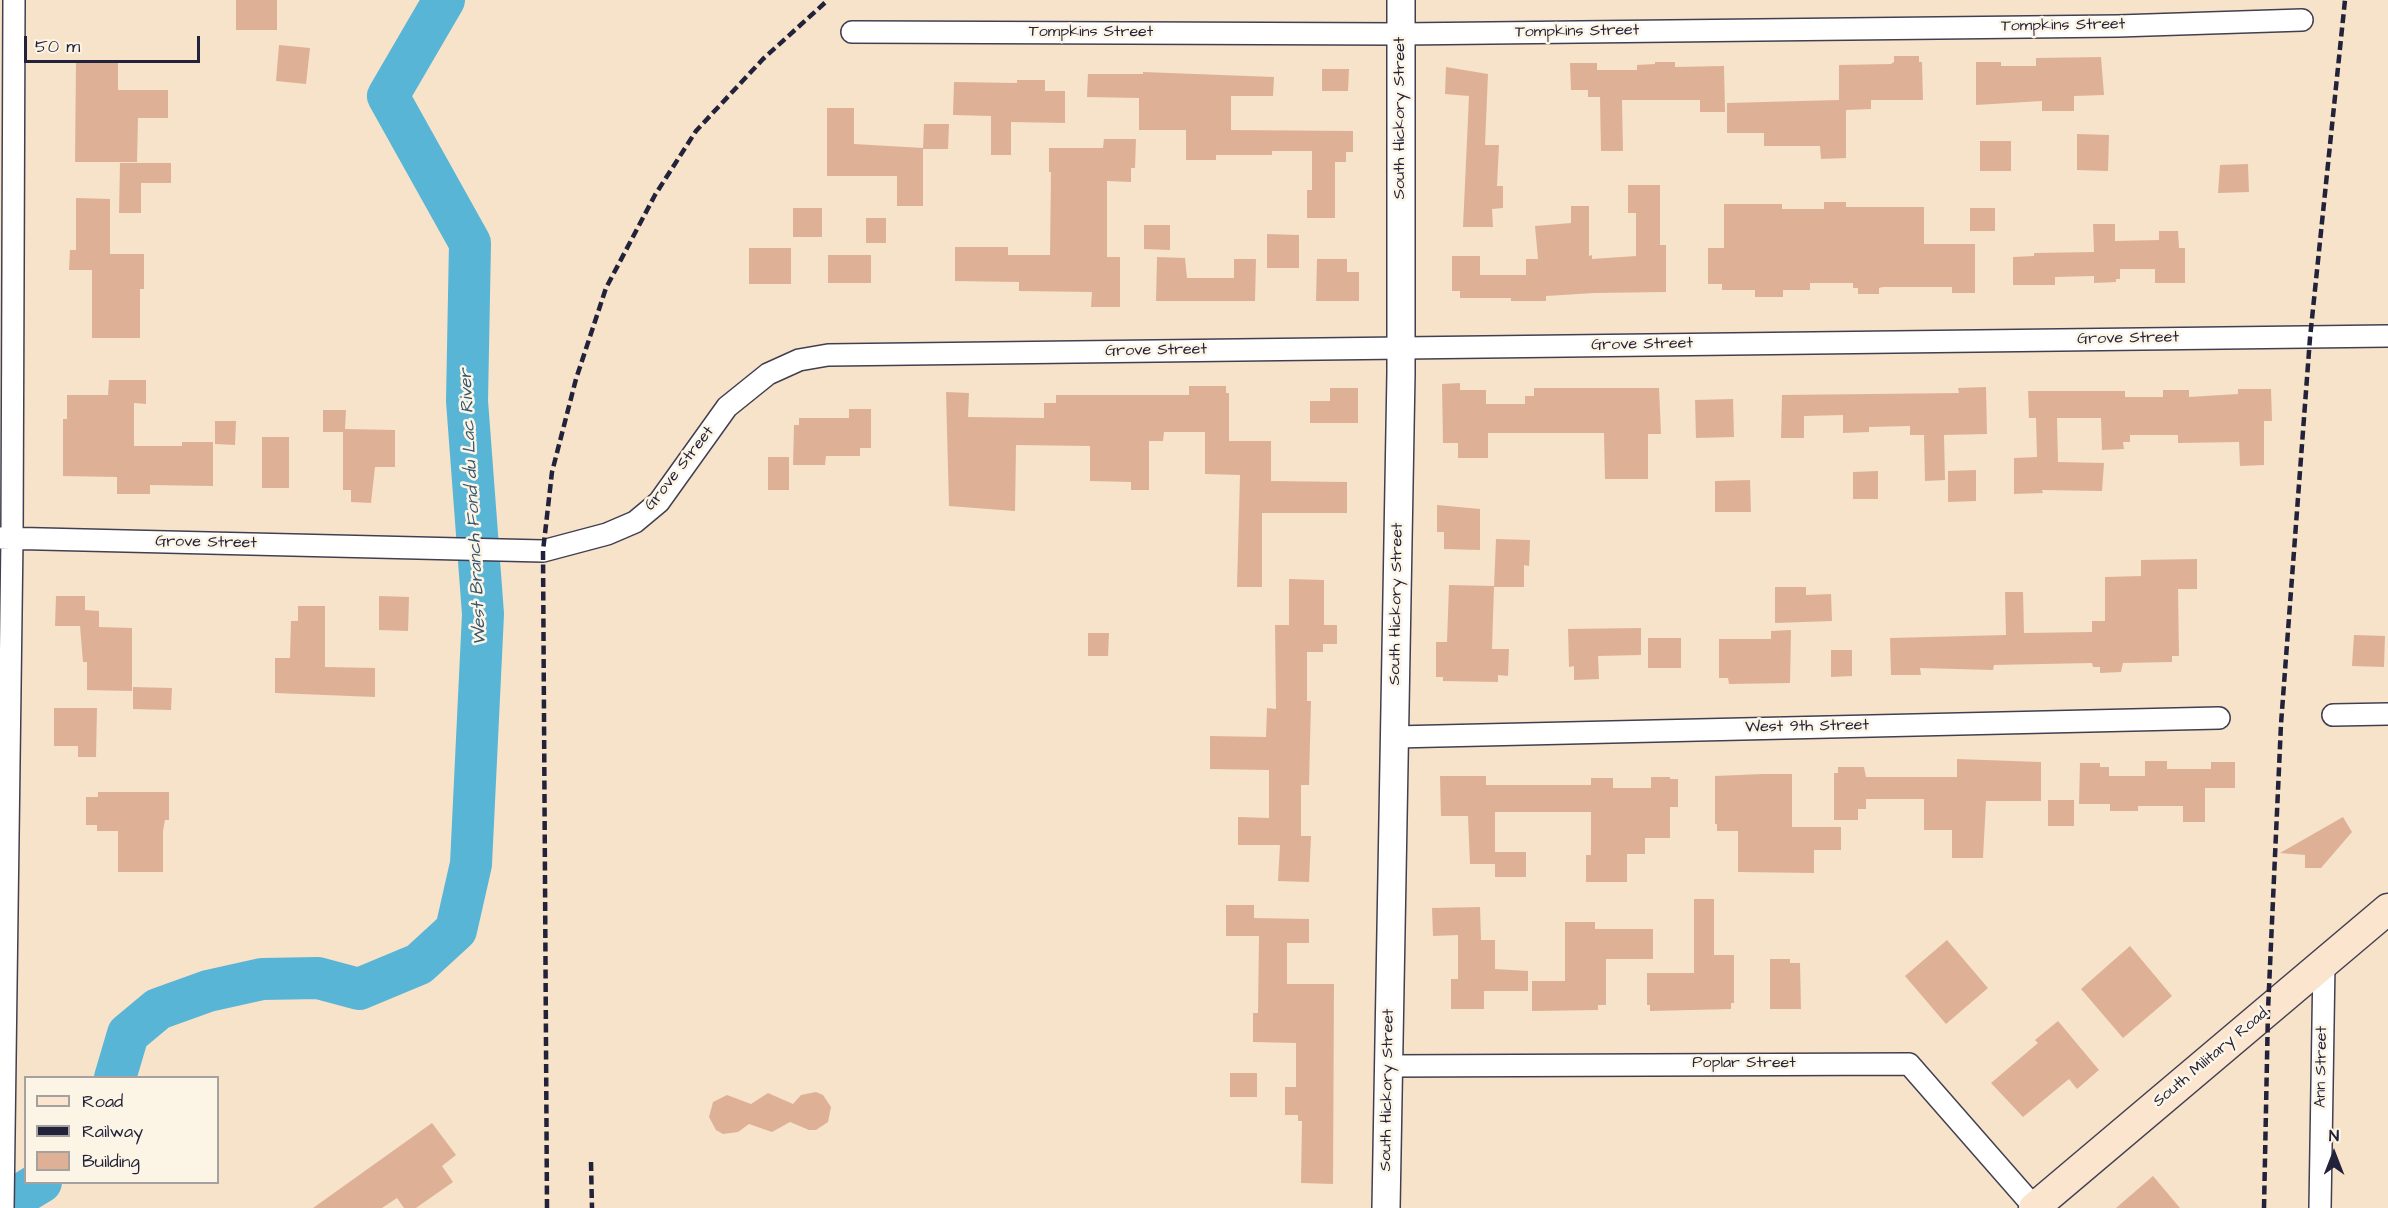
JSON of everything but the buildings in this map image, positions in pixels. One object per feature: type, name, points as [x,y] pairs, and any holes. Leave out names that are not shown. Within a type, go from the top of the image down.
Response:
[{"type":"main road","name":"South Military Road","points":[[2034,1208],[2388,909]]},
{"type":"street","points":[[3,1200],[6,538],[14,0]]},
{"type":"street","name":"South Hickory Street","points":[[1386,1208],[1401,349],[1401,0]]},
{"type":"street","name":"Tompkins Street","points":[[852,32],[1401,34],[2118,26],[2302,20]]},
{"type":"street","name":"Grove Street","points":[[6,538],[543,551],[575,543],[635,522],[659,502],[728,407],[768,374],[806,358],[2388,336]]},
{"type":"street","points":[[2333,715],[2388,714]]},
{"type":"street","name":"West 9th Street","points":[[1395,737],[2219,717]]},
{"type":"street","name":"Ann Street","points":[[2320,1208],[2324,963]]},
{"type":"street","name":"Poplar Street","points":[[1388,1066],[1909,1064],[2034,1208]]},
{"type":"waterway","name":"West Branch Fond du Lac River","points":[[116,1076],[128,1034],[158,1009],[208,991],[262,979],[318,978],[359,989],[419,964],[456,930],[471,864],[483,614],[467,401],[470,243],[388,96],[444,0]]},
{"type":"waterway","name":"West Branch Fond du Lac River","points":[[0,1207],[38,1184]]},
{"type":"railway","points":[[547,1208],[543,551],[552,472],[576,379],[606,288],[655,195],[696,131],[763,59],[828,0]]},
{"type":"railway","points":[[2264,1208],[2268,1010],[2281,724],[2310,338],[2345,0]]},
{"type":"railway","points":[[591,1162],[592,1208]]}]
